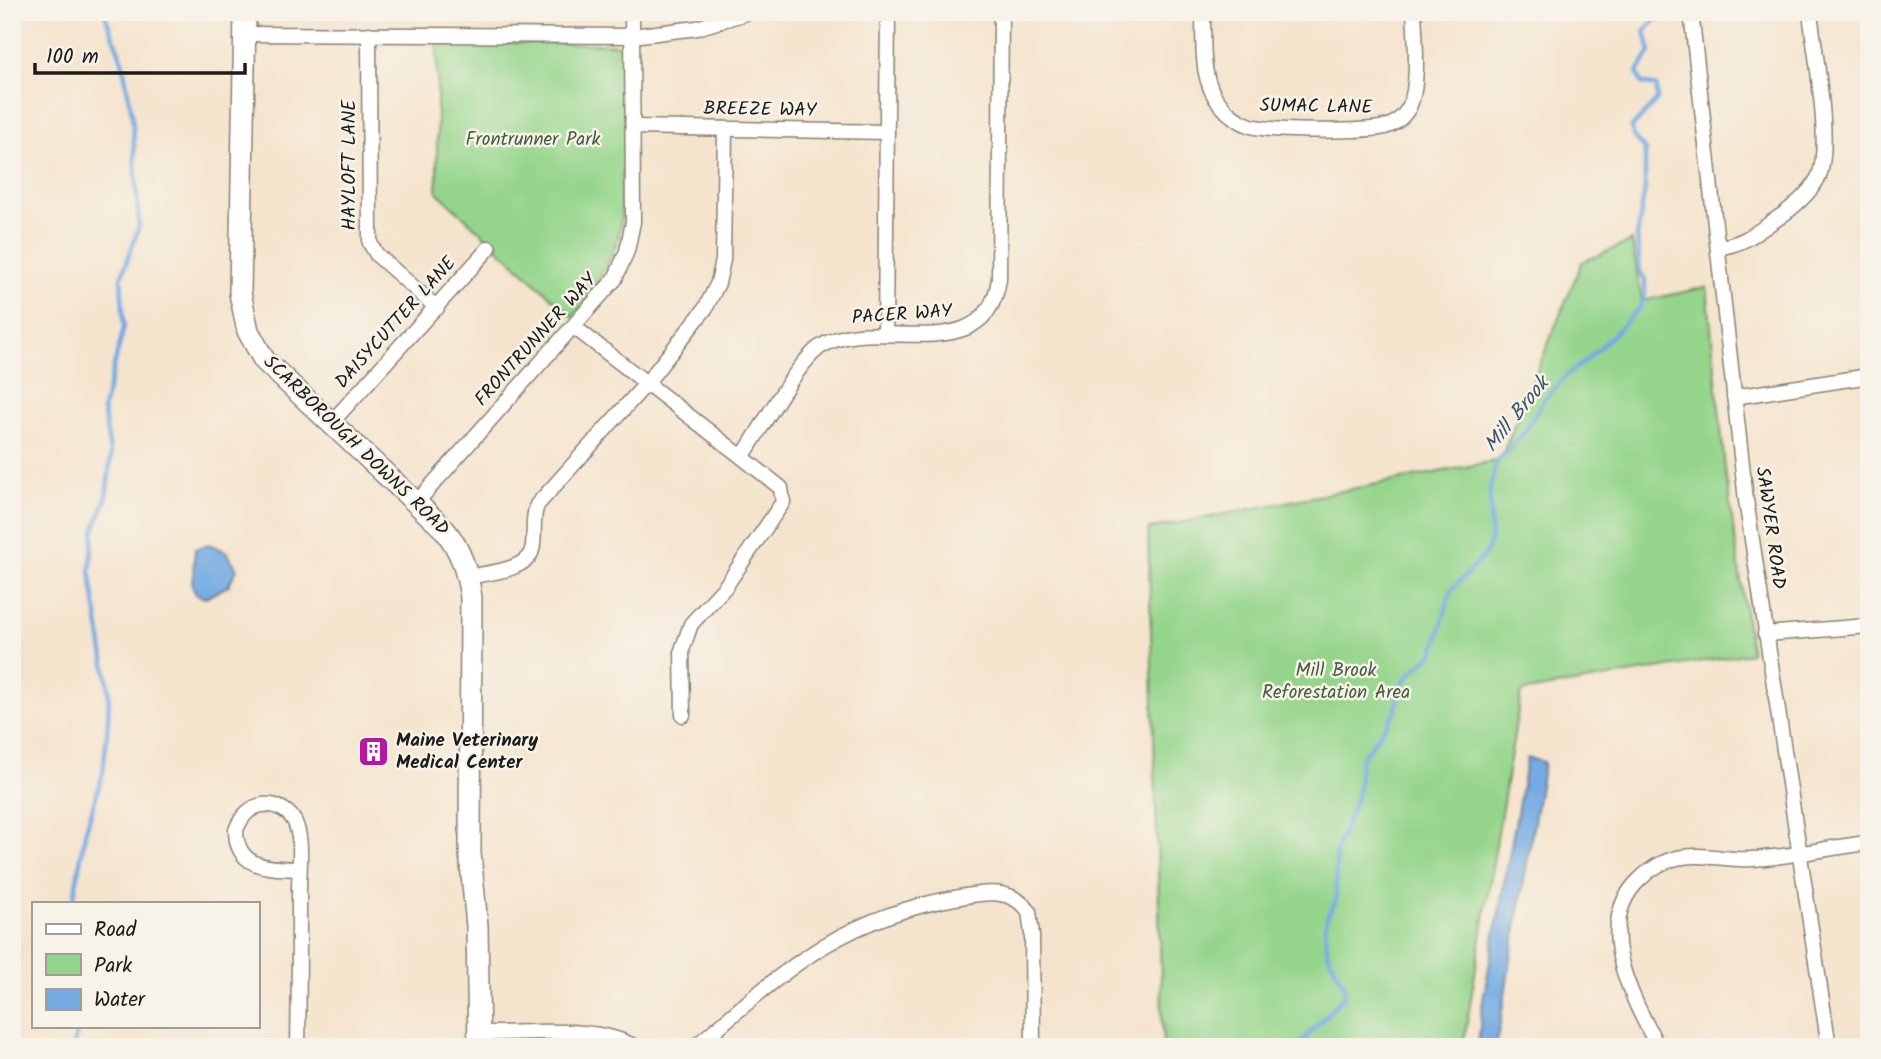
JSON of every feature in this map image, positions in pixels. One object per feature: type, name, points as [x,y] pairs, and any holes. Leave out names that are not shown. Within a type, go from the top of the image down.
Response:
[{"type":"street","name":"SCARBOROUGH DOWNS ROAD","points":[[244,12],[240,293],[243,315],[264,360],[417,502],[456,544],[467,577],[471,597],[470,853],[477,926],[479,1040]]},
{"type":"street","name":"FRONTRUNNER WAY","points":[[417,502],[615,279],[627,251],[633,222],[632,12]]},
{"type":"street","points":[[244,34],[632,36],[697,28],[749,12]]},
{"type":"street","points":[[885,334],[888,12]]},
{"type":"street","name":"PACER WAY","points":[[742,457],[811,354],[838,339],[885,334],[936,335],[962,331],[979,320],[997,291],[1001,12]]},
{"type":"street","name":"SUMAC LANE","points":[[1203,12],[1209,84],[1220,105],[1235,117],[1261,127],[1371,129],[1389,125],[1401,117],[1413,98],[1414,12]]},
{"type":"street","name":"SAWYER ROAD","points":[[1691,12],[1734,397],[1765,634],[1829,1047]]},
{"type":"street","points":[[1719,247],[1740,243],[1785,213],[1814,184],[1821,169],[1824,137],[1811,12]]},
{"type":"street","name":"HAYLOFT LANE","points":[[369,34],[370,243],[377,255],[437,308]]},
{"type":"street","name":"BREEZE WAY","points":[[633,127],[887,132]]},
{"type":"street","points":[[467,577],[512,567],[528,558],[532,550],[533,518],[537,505],[645,385],[705,309],[718,283],[723,261],[725,129]]},
{"type":"street","name":"DAISYCUTTER LANE","points":[[331,423],[489,248]]},
{"type":"street","points":[[574,327],[780,488],[783,502],[725,587],[691,624],[682,650],[683,715]]},
{"type":"street","points":[[1734,397],[1869,376]]},
{"type":"street","points":[[1765,634],[1869,626]]},
{"type":"street","points":[[299,869],[267,867],[246,860],[236,841],[236,830],[247,812],[268,804],[277,806],[293,818],[299,837],[299,869],[299,1047]]},
{"type":"street","points":[[1658,1047],[1630,989],[1618,943],[1620,911],[1635,884],[1666,861],[1682,857],[1741,860],[1869,843]]},
{"type":"street","points":[[695,1047],[784,972],[850,929],[925,904],[988,892],[1008,895],[1028,911],[1032,935],[1034,1047]]},
{"type":"street","points":[[479,1040],[572,1040],[608,1037],[635,1047]]},
{"type":"green space","name":"Frontrunner Park","points":[[437,42],[612,44],[622,46],[627,56],[627,160],[621,182],[619,232],[604,272],[573,317],[437,192]]},
{"type":"green space","name":"Mill Brook Reforestation Area","points":[[1632,241],[1642,301],[1707,287],[1725,469],[1751,653],[1521,692],[1463,1047],[1163,1047],[1148,529],[1500,460],[1582,262]]},
{"type":"water","points":[[209,544],[227,552],[237,569],[228,586],[205,598],[196,594],[192,586],[195,549]]},
{"type":"water","points":[[1527,758],[1544,762],[1496,1047],[1478,1047],[1482,1006]]},
{"type":"waterway","points":[[73,902],[85,833],[103,773],[108,723],[109,690],[90,571],[94,531],[106,498],[111,457],[103,409],[124,327],[121,278],[139,227],[132,114],[122,60],[104,12]]},
{"type":"waterway","name":"Mill Brook","points":[[1297,1047],[1344,996],[1345,987],[1328,954],[1325,929],[1328,914],[1336,901],[1336,851],[1358,793],[1361,759],[1395,713],[1401,686],[1410,674],[1434,653],[1451,590],[1485,555],[1491,540],[1490,489],[1496,462],[1522,436],[1543,401],[1568,374],[1587,360],[1639,309],[1645,295],[1637,237],[1645,188],[1645,150],[1633,136],[1632,127],[1657,100],[1657,87],[1642,83],[1637,73],[1650,52],[1645,31],[1662,12]]},
{"type":"waterway","points":[[73,1047],[78,1028]]},
{"type":"place","name":"Maine Veterinary Medical Center","points":[[373,752]]}]
